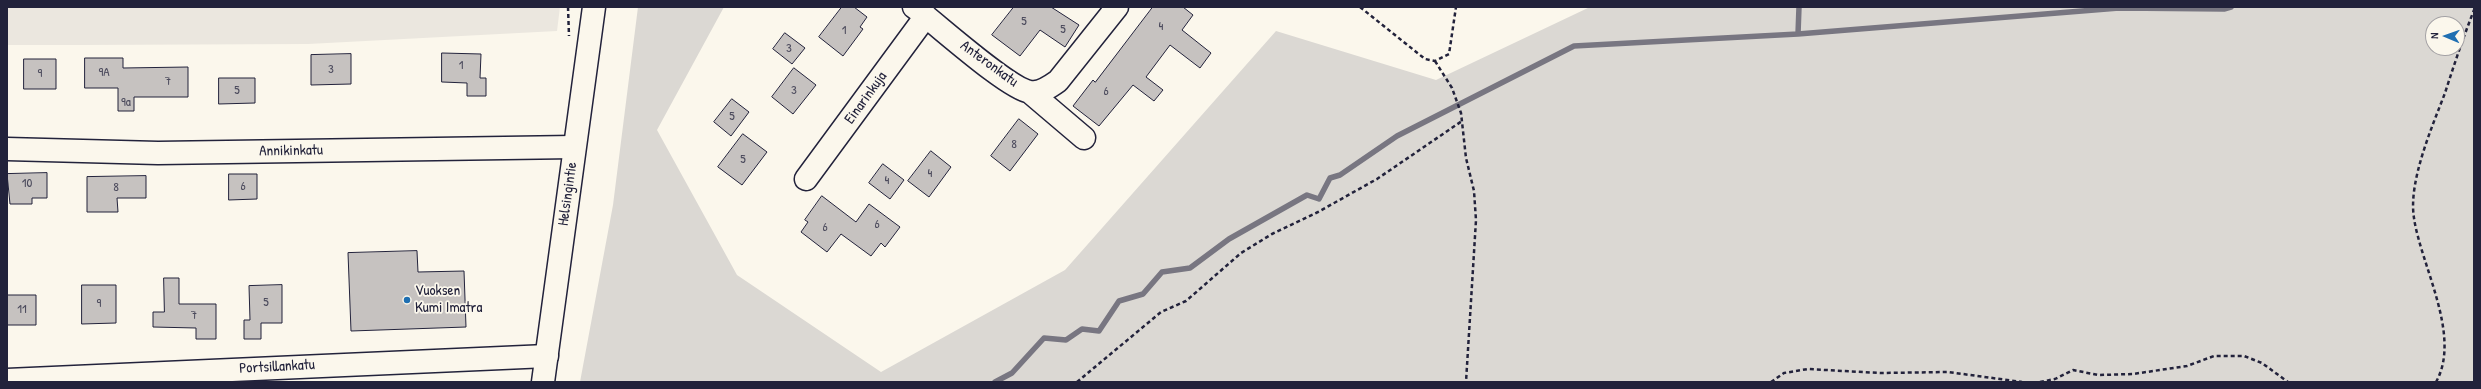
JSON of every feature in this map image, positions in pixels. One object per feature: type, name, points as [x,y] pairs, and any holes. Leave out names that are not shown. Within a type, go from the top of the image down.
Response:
[{"type":"street","name":"Helsingintie","points":[[543,382],[594,7]]},
{"type":"street","name":"Anteronkatu","points":[[920,12],[1010,82],[1031,93],[1046,89],[1058,81],[1117,7]]},
{"type":"street","name":"Einarinkuja","points":[[806,179],[920,12]]},
{"type":"street","points":[[1031,93],[1084,138]]},
{"type":"street","name":"Annikinkatu","points":[[7,149],[158,153],[574,147]]},
{"type":"street","name":"Portsillankatu","points":[[7,380],[547,356]]},
{"type":"path","points":[[568,7],[569,42]]},
{"type":"path","points":[[1360,7],[1425,58],[1435,61],[1452,88],[1462,121],[1466,158],[1474,192],[1476,220],[1466,382]]},
{"type":"path","points":[[1435,61],[1449,54],[1456,7]]},
{"type":"path","points":[[2436,382],[2441,373],[2444,335],[2440,305],[2417,237],[2414,216],[2420,167],[2474,10]]},
{"type":"path","points":[[1077,382],[1161,312],[1186,301],[1242,253],[1272,234],[1318,212],[1377,179],[1462,121]]},
{"type":"path","points":[[2040,382],[2056,379],[2073,370],[2098,375],[2133,374],[2187,366],[2214,356],[2244,356],[2262,363],[2288,382]]},
{"type":"path","points":[[1771,382],[1784,373],[1808,369],[1880,373],[1948,372],[2009,382],[2022,382]]},
{"type":"shaded area","points":[[7,7],[560,7],[557,31],[308,44],[7,45]]},
{"type":"shaded area","points":[[638,7],[724,7],[657,130],[737,275],[881,372],[1065,270],[1276,31],[1436,80],[1590,7],[2474,7],[2474,382],[580,382],[613,205]]},
{"type":"building","points":[[842,7],[854,7],[867,17],[860,27],[863,29],[843,56],[819,37]]},
{"type":"building","points":[[1014,7],[1051,7],[1079,25],[1065,47],[1040,30],[1020,56],[992,35]]},
{"type":"building","points":[[1153,7],[1183,7],[1193,15],[1182,30],[1211,53],[1200,68],[1170,45],[1146,77],[1163,90],[1154,101],[1133,85],[1099,126],[1073,106],[1093,80],[1095,82]]},
{"type":"building","points":[[785,33],[805,48],[792,64],[773,49]]},
{"type":"building","points":[[442,53],[481,54],[480,78],[486,78],[486,96],[467,96],[467,83],[442,82]]},
{"type":"building","points":[[351,54],[351,84],[311,85],[311,55]]},
{"type":"building","points":[[85,58],[123,58],[123,68],[188,67],[188,97],[134,97],[134,111],[118,111],[118,88],[85,88]]},
{"type":"building","points":[[24,59],[56,59],[56,89],[24,89]]},
{"type":"building","points":[[794,68],[816,85],[793,114],[772,97]]},
{"type":"building","points":[[219,78],[255,78],[255,103],[219,104]]},
{"type":"building","points":[[732,99],[749,112],[731,136],[714,122]]},
{"type":"building","points":[[1019,119],[1038,134],[1010,171],[991,156]]},
{"type":"building","points":[[743,134],[767,152],[742,185],[718,167]]},
{"type":"building","points":[[931,151],[951,167],[929,197],[908,181]]},
{"type":"building","points":[[883,164],[904,180],[890,199],[869,183]]},
{"type":"building","points":[[47,173],[47,198],[32,198],[32,204],[10,204],[7,174]]},
{"type":"building","points":[[229,174],[257,174],[257,199],[229,200]]},
{"type":"building","points":[[146,176],[146,198],[117,198],[118,212],[87,212],[87,177]]},
{"type":"building","points":[[822,196],[856,222],[869,204],[900,227],[885,247],[881,243],[871,256],[841,234],[827,252],[801,232],[808,222],[805,220]]},
{"type":"building","name":"Vuoksen Kumi Imatra","points":[[417,251],[418,272],[464,271],[466,327],[351,331],[348,253]]},
{"type":"building","points":[[164,278],[179,278],[179,304],[216,304],[216,339],[196,339],[196,328],[153,327],[153,312],[164,312]]},
{"type":"building","points":[[82,285],[116,285],[116,323],[82,324]]},
{"type":"building","points":[[282,285],[282,323],[261,323],[261,339],[244,339],[244,320],[250,320],[249,286]]},
{"type":"building","points":[[7,295],[36,295],[36,325],[7,325]]},
{"type":"waterway","points":[[1798,34],[1799,7]]},
{"type":"waterway","points":[[995,382],[1012,373],[1044,338],[1066,340],[1082,329],[1099,331],[1119,301],[1143,294],[1162,272],[1190,268],[1229,239],[1307,195],[1319,199],[1330,178],[1340,175],[1397,136],[1574,46],[1798,34],[2119,8],[2224,9],[2231,7]]},
{"type":"place","name":"Vuoksen Kumi Imatra","points":[[407,300]]}]
